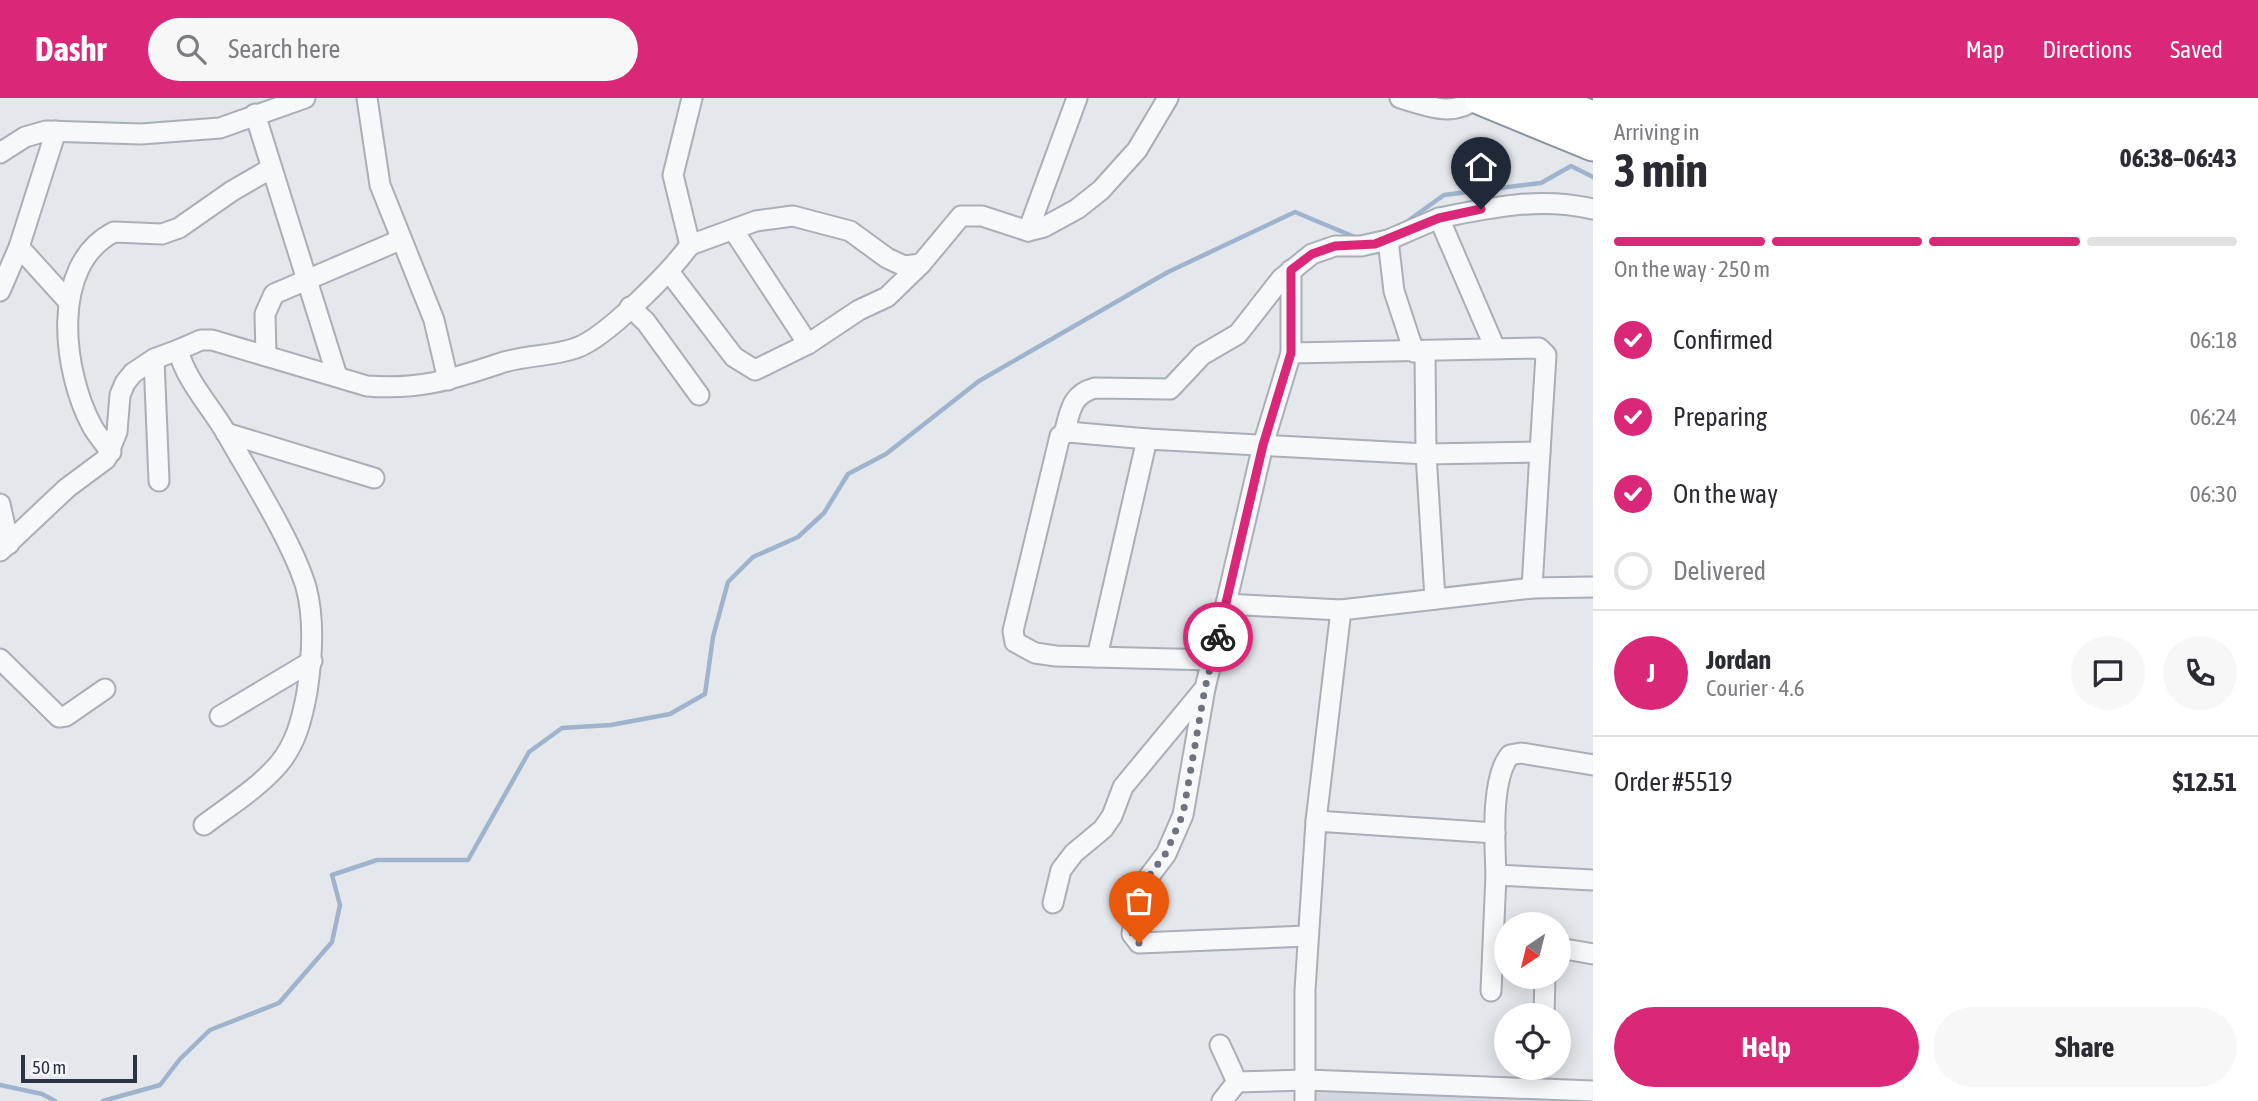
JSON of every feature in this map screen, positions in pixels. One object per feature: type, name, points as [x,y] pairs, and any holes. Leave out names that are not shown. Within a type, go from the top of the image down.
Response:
[{"type":"highway","points":[[1479,98],[1593,144]]},
{"type":"highway","points":[[1538,98],[1593,118]]},
{"type":"street","points":[[0,153],[25,137],[57,131],[102,134],[188,133],[220,128],[306,98]]},
{"type":"street","points":[[367,98],[380,185],[433,320],[448,380]]},
{"type":"street","points":[[690,245],[673,175],[692,98]]},
{"type":"street","points":[[1028,231],[1077,98]]},
{"type":"street","points":[[670,273],[734,357],[755,370],[808,344],[859,310],[887,297],[921,264],[961,216],[982,216],[1028,231],[1044,228],[1077,209],[1101,190],[1137,150],[1168,98]]},
{"type":"street","points":[[1401,98],[1451,111],[1466,107],[1479,98]]},
{"type":"street","points":[[255,114],[270,169],[337,376]]},
{"type":"street","points":[[0,291],[19,247],[57,131]]},
{"type":"street","points":[[111,452],[92,426],[77,380],[67,321],[68,301],[79,267],[104,237],[127,231],[162,234],[179,228],[232,191],[270,169]]},
{"type":"street","points":[[1212,660],[1035,653],[1015,642],[1013,631],[1057,441],[1063,434],[1074,398],[1083,391],[1095,388],[1170,389],[1202,355],[1238,334],[1291,270],[1312,254],[1335,246],[1361,246],[1388,240],[1439,218],[1520,202],[1552,202],[1593,209]]},
{"type":"street","points":[[4,547],[67,488],[98,466],[111,452],[125,383],[133,373],[154,359],[201,340],[212,340],[367,386],[389,388],[448,380],[477,373],[499,363],[544,358],[580,348],[670,273],[690,245],[734,232],[756,222],[793,216],[850,231],[887,258],[904,266],[921,264]]},
{"type":"street","points":[[1439,218],[1494,348]]},
{"type":"street","points":[[734,232],[808,344]]},
{"type":"street","points":[[266,356],[268,302],[274,294],[400,240]]},
{"type":"street","points":[[1388,240],[1394,291],[1419,352],[1435,599]]},
{"type":"street","points":[[19,247],[68,301]]},
{"type":"street","points":[[1291,270],[1291,353],[1263,445],[1205,688],[1183,814],[1166,853],[1138,891],[1132,934],[1139,943],[1307,936]]},
{"type":"street","points":[[630,307],[646,322],[699,395]]},
{"type":"street","points":[[1291,353],[1419,352],[1530,346],[1539,348],[1546,355],[1532,589]]},
{"type":"street","points":[[178,350],[183,369],[226,433],[290,551],[305,585],[309,605],[312,661],[302,719],[293,742],[279,763],[252,790],[204,825]]},
{"type":"street","points":[[154,359],[159,481]]},
{"type":"street","points":[[226,433],[374,478]]},
{"type":"street","points":[[1063,434],[1093,433],[1147,439],[1426,454],[1540,452]]},
{"type":"street","points":[[1097,657],[1147,439]]},
{"type":"street","points":[[0,503],[4,547]]},
{"type":"street","points":[[1226,604],[1341,610],[1532,589],[1593,587]]},
{"type":"street","points":[[1305,1101],[1307,1080],[1303,1032],[1307,936],[1316,821],[1341,610]]},
{"type":"street","points":[[0,659],[59,717],[66,716],[105,689]]},
{"type":"street","points":[[220,716],[312,661]]},
{"type":"street","points":[[1053,903],[1061,870],[1074,853],[1102,829],[1112,816],[1123,787],[1205,688]]},
{"type":"street","points":[[1491,990],[1495,833],[1503,764],[1510,755],[1521,753],[1593,765]]},
{"type":"street","points":[[1316,821],[1495,833]]},
{"type":"street","points":[[1496,875],[1593,880]]},
{"type":"street","points":[[1572,950],[1593,954]]},
{"type":"street","points":[[1220,1045],[1237,1082]]},
{"type":"street","points":[[1237,1082],[1307,1080],[1593,1091]]},
{"type":"street","points":[[1222,1101],[1237,1082]]},
{"type":"shaded area","points":[[1308,1086],[1593,1100],[1593,1101],[1308,1101]]},
{"type":"waterway","points":[[1405,223],[1444,195],[1541,183],[1571,166],[1593,177]]},
{"type":"waterway","points":[[103,1101],[160,1085],[180,1059],[210,1030],[279,1003],[332,942],[340,905],[332,875],[377,860],[468,860],[529,752],[562,728],[611,725],[670,714],[705,694],[713,637],[728,582],[753,557],[798,537],[824,513],[848,474],[886,454],[979,381],[1168,272],[1295,212],[1357,238]]},
{"type":"waterway","points":[[0,1085],[42,1094],[55,1101]]},
{"type":"way so far","points":[[1139,943],[1132,934],[1136,897],[1166,853],[1183,814],[1199,737],[1205,688],[1218,637]]},
{"type":"route","points":[[1218,637],[1263,445],[1291,353],[1291,270],[1312,254],[1335,246],[1375,244],[1439,218],[1481,209]]}]
